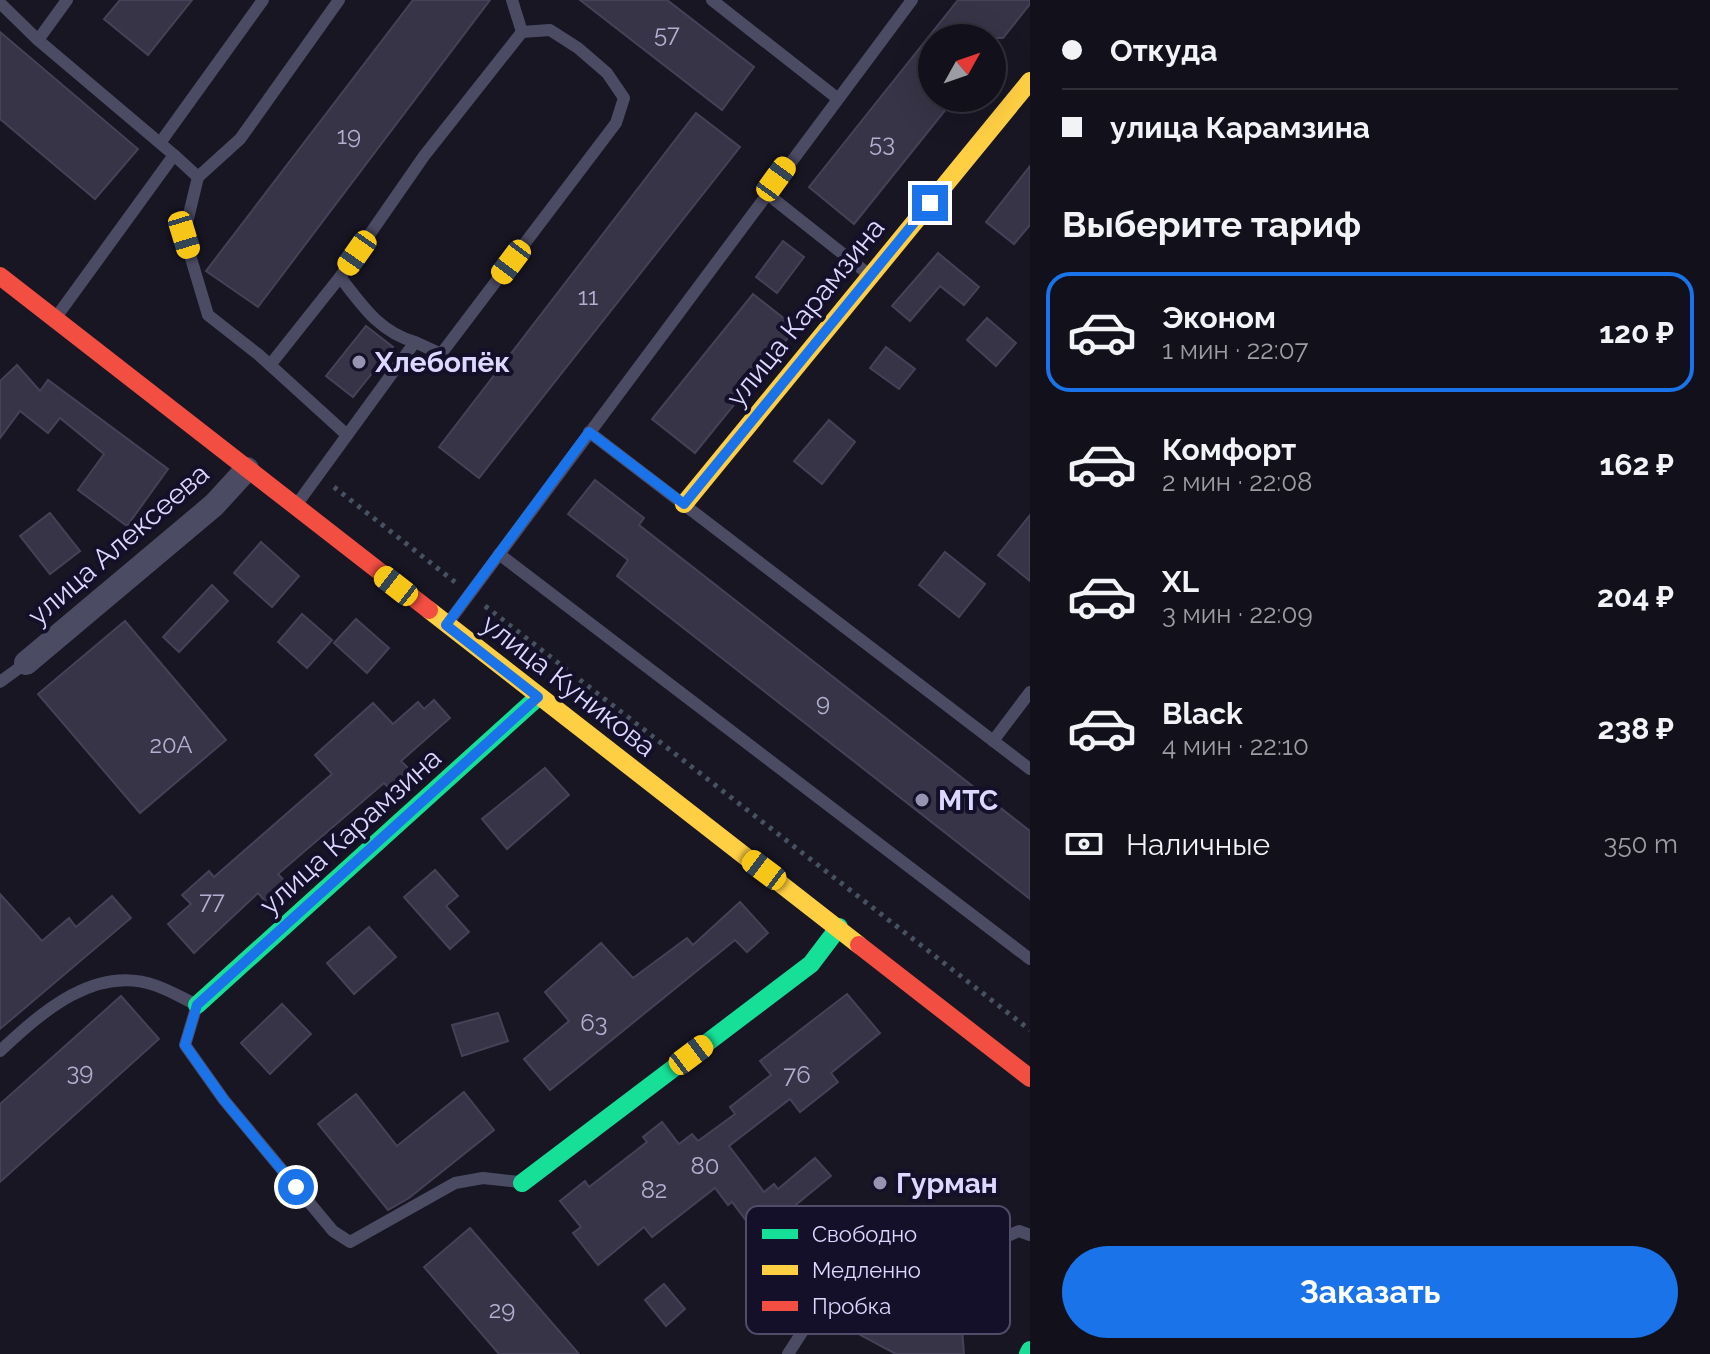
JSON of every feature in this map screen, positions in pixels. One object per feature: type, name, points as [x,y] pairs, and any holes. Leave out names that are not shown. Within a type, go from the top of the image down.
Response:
[{"type":"street","name":"улица Карамзина","points":[[684,504],[1030,81]]},
{"type":"street","name":"улица Куникова","points":[[0,276],[1030,1078]]},
{"type":"street","name":"улица Алексеева","points":[[26,663],[214,505],[247,469]]},
{"type":"street","name":"улица Карамзина","points":[[197,1005],[538,697]]},
{"type":"street","points":[[522,1183],[811,964],[839,927]]},
{"type":"lane","points":[[38,40],[67,0]]},
{"type":"lane","points":[[160,143],[263,0]]},
{"type":"lane","points":[[339,0],[240,139],[198,177],[184,235],[208,315],[270,365],[347,435]]},
{"type":"lane","points":[[512,0],[522,32]]},
{"type":"lane","points":[[712,0],[837,98]]},
{"type":"lane","points":[[446,625],[912,0]]},
{"type":"lane","points":[[0,3],[38,40],[198,177]]},
{"type":"lane","points":[[270,365],[340,277],[424,156],[522,32],[550,30],[607,73],[624,98],[616,123],[441,354],[393,336],[340,277]]},
{"type":"lane","points":[[55,319],[174,155]]},
{"type":"lane","points":[[766,193],[870,276]]},
{"type":"lane","points":[[295,507],[415,342]]},
{"type":"lane","points":[[589,432],[1030,769]]},
{"type":"lane","points":[[499,554],[1030,959]]},
{"type":"lane","points":[[0,682],[26,663]]},
{"type":"lane","points":[[993,741],[1030,692]]},
{"type":"lane","points":[[0,1051],[40,1014],[77,992],[115,980],[155,985],[197,1005],[185,1045],[224,1100],[333,1231],[350,1242],[455,1183],[483,1178],[522,1183]]},
{"type":"lane","points":[[1010,1235],[1019,1231],[1030,1235]]},
{"type":"lane","points":[[788,1354],[801,1334]]},
{"type":"path","points":[[318,474],[1030,1030]]},
{"type":"building","points":[[120,0],[192,0],[148,55],[104,19]]},
{"type":"building","points":[[413,0],[490,0],[258,307],[206,271]]},
{"type":"building","points":[[580,0],[667,0],[754,67],[722,110]]},
{"type":"building","points":[[958,0],[1030,0],[1006,34],[1006,24],[939,24]]},
{"type":"building","points":[[0,32],[138,149],[95,199],[0,119]]},
{"type":"building","points":[[918,50],[918,112],[944,112],[854,224],[809,187]]},
{"type":"building","points":[[696,113],[740,147],[479,478],[439,447]]},
{"type":"building","points":[[1030,166],[1030,225],[1014,244],[986,222]]},
{"type":"building","points":[[783,241],[804,257],[777,293],[756,277]]},
{"type":"building","points":[[938,253],[979,287],[964,305],[940,286],[910,321],[892,306]]},
{"type":"building","points":[[753,294],[796,328],[695,453],[652,419]]},
{"type":"building","points":[[987,318],[1016,343],[996,366],[967,340]]},
{"type":"building","name":"Хлебопёк","points":[[366,326],[393,347],[353,397],[326,376]]},
{"type":"building","points":[[886,347],[915,369],[899,389],[870,368]]},
{"type":"building","points":[[17,365],[40,391],[48,380],[168,469],[127,526],[78,490],[104,454],[60,418],[48,433],[20,411],[0,438],[0,381]]},
{"type":"building","points":[[829,420],[855,442],[822,484],[794,461]]},
{"type":"building","points":[[595,480],[644,518],[639,525],[1030,831],[1030,899],[617,576],[628,560],[568,514]]},
{"type":"building","points":[[50,513],[80,551],[50,574],[20,536]]},
{"type":"building","points":[[1030,515],[1030,581],[998,555]]},
{"type":"building","points":[[261,542],[299,576],[272,607],[234,573]]},
{"type":"building","points":[[945,552],[985,584],[959,617],[919,585]]},
{"type":"building","points":[[212,585],[228,601],[179,652],[163,637]]},
{"type":"building","points":[[302,614],[332,640],[307,668],[278,642]]},
{"type":"building","points":[[356,619],[389,648],[367,673],[334,643]]},
{"type":"building","points":[[125,621],[226,740],[140,813],[38,694]]},
{"type":"building","points":[[434,700],[450,718],[401,761],[417,777],[397,796],[384,783],[278,874],[293,890],[272,909],[258,893],[194,953],[168,924],[191,904],[182,895],[209,871],[214,877],[332,774],[315,755],[373,703],[393,724],[418,702],[424,709]]},
{"type":"building","points":[[545,768],[569,795],[507,849],[482,819]]},
{"type":"building","points":[[435,870],[458,896],[446,906],[469,932],[450,949],[404,897]]},
{"type":"building","points":[[0,894],[42,941],[69,918],[76,927],[112,896],[131,918],[0,1029]]},
{"type":"building","points":[[740,902],[768,933],[747,952],[735,940],[550,1090],[524,1059],[569,1021],[545,992],[601,943],[633,978],[687,938],[693,945]]},
{"type":"building","points":[[369,927],[396,957],[354,994],[327,963]]},
{"type":"building","points":[[847,994],[880,1033],[831,1073],[838,1082],[800,1112],[790,1099],[729,1146],[764,1192],[774,1184],[778,1189],[815,1158],[831,1176],[794,1206],[746,1206],[746,1221],[732,1202],[728,1205],[715,1188],[652,1237],[644,1227],[598,1265],[573,1233],[581,1227],[560,1201],[585,1181],[589,1187],[647,1142],[643,1137],[662,1122],[679,1144],[692,1134],[698,1141],[735,1114],[730,1107],[771,1075],[760,1061]]},
{"type":"building","points":[[121,996],[159,1039],[0,1182],[0,1104]]},
{"type":"building","points":[[282,1004],[311,1034],[270,1074],[241,1043]]},
{"type":"building","points":[[498,1013],[508,1041],[462,1056],[452,1025]]},
{"type":"building","points":[[464,1092],[494,1130],[409,1198],[388,1210],[318,1124],[356,1094],[397,1146]]},
{"type":"building","points":[[470,1228],[579,1354],[499,1354],[424,1267]]},
{"type":"building","points":[[664,1284],[685,1309],[666,1326],[645,1300]]},
{"type":"building","points":[[858,1334],[962,1334],[964,1354],[896,1354]]},
{"type":"traffic: fast","points":[[197,1005],[538,697]]},
{"type":"traffic: fast","points":[[522,1183],[811,964],[839,927]]},
{"type":"traffic: fast","points":[[1028,1354],[1030,1350]]},
{"type":"traffic: slow","points":[[684,504],[1030,81]]},
{"type":"traffic: slow","points":[[429,610],[859,945]]},
{"type":"traffic: jam","points":[[0,276],[429,610]]},
{"type":"traffic: jam","points":[[859,945],[1030,1078]]},
{"type":"place","name":"Хлебопёк","points":[[359,362]]},
{"type":"place","name":"МТС","points":[[922,800]]},
{"type":"place","name":"Гурман","points":[[880,1183]]},
{"type":"route","points":[[296,1187],[224,1100],[185,1045],[197,1005],[513,723],[538,697],[446,625],[589,432],[684,504],[930,203]]}]
